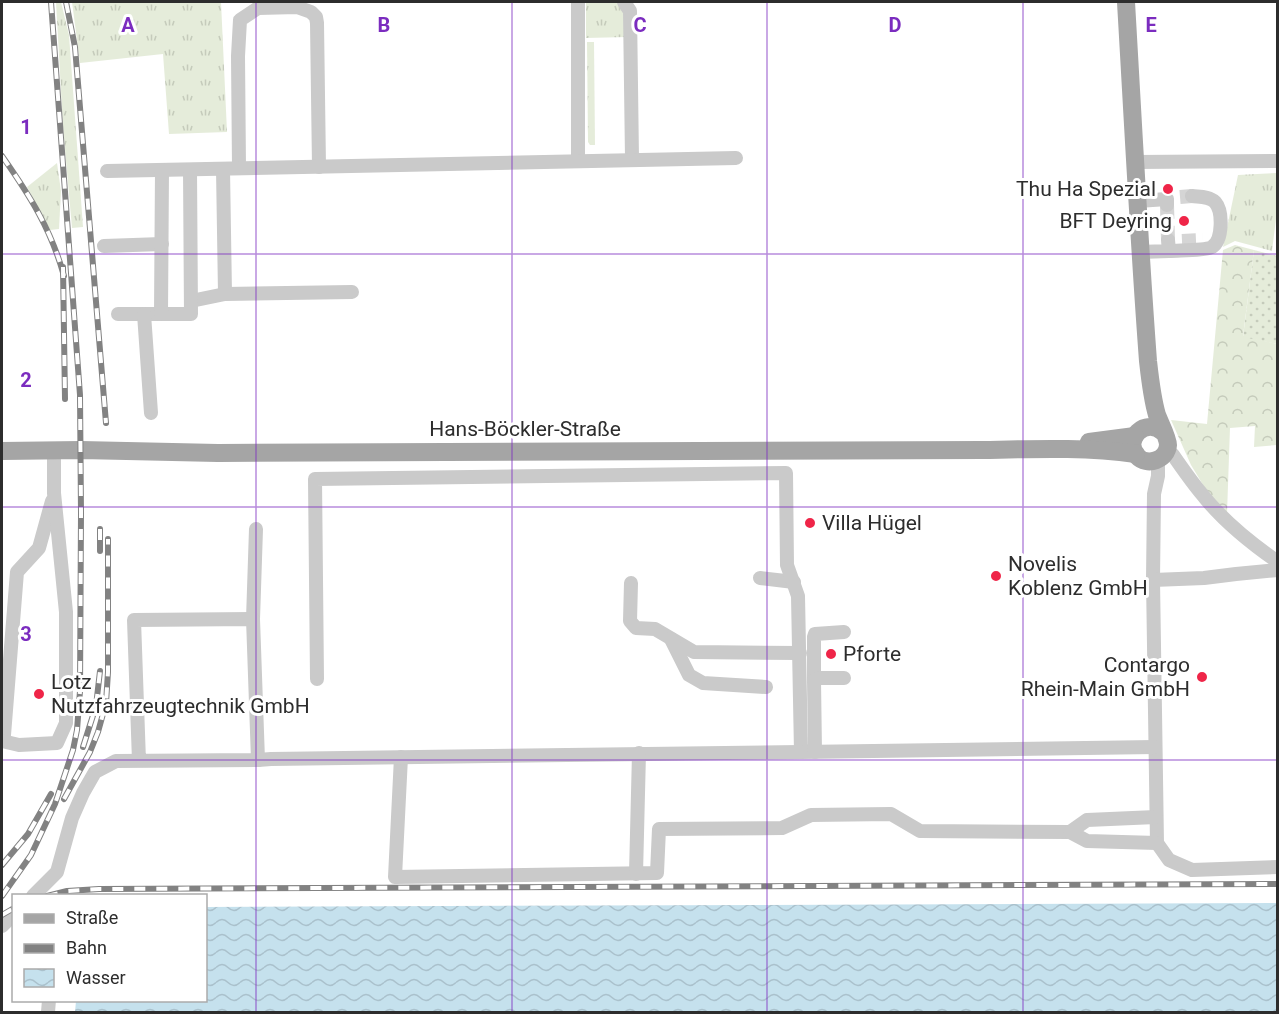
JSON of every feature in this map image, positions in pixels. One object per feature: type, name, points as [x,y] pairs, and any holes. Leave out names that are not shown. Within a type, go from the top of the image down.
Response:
[{"type":"main road","points":[[1126,2],[1149,378],[1157,413],[1167,440],[1152,456],[1133,448],[1133,442],[1139,432],[1144,414],[1149,378]]},
{"type":"main road","points":[[1139,432],[1154,427],[1163,432]]},
{"type":"main road","name":"Hans-Böckler-Straße","points":[[1048,448],[1139,432]]},
{"type":"main road","name":"Hans-Böckler-Straße","points":[[2,451],[241,453],[1048,448],[1106,450],[1152,456]]},
{"type":"street","points":[[578,2],[578,161]]},
{"type":"street","points":[[624,2],[630,11],[632,159]]},
{"type":"street","points":[[239,168],[240,20],[257,5],[297,7],[311,12],[316,17],[319,167]]},
{"type":"street","points":[[107,171],[736,158]]},
{"type":"street","points":[[1135,162],[1278,161]]},
{"type":"street","points":[[223,169],[225,294]]},
{"type":"street","points":[[161,314],[162,170]]},
{"type":"street","points":[[118,314],[192,314],[190,170]]},
{"type":"street","points":[[1138,201],[1207,197],[1215,202],[1219,210],[1221,229],[1216,244],[1210,248],[1172,243],[1140,252]]},
{"type":"street","points":[[1203,240],[1215,239],[1219,236]]},
{"type":"street","points":[[104,246],[162,244]]},
{"type":"street","points":[[191,301],[225,294],[352,292]]},
{"type":"street","points":[[144,314],[151,413]]},
{"type":"street","points":[[54,450],[54,494],[66,612],[66,723],[57,742],[19,745],[2,739],[17,572],[39,548],[54,494]]},
{"type":"street","points":[[1278,562],[1239,533],[1202,494],[1173,455],[1152,456],[1147,476],[1154,494],[1157,843],[1169,860],[1192,870],[1278,867]]},
{"type":"street","points":[[317,679],[315,479],[786,473],[787,565],[798,596],[808,752]]},
{"type":"street","points":[[256,529],[253,619],[258,760]]},
{"type":"street","points":[[1153,580],[1204,579],[1278,570]]},
{"type":"street","points":[[760,578],[794,582]]},
{"type":"street","points":[[631,583],[630,621],[636,628],[655,629],[694,652],[800,652]]},
{"type":"street","points":[[140,761],[134,620],[253,619]]},
{"type":"street","points":[[808,752],[814,680],[814,637],[819,632],[844,632]]},
{"type":"street","points":[[671,639],[689,675],[703,683],[766,687]]},
{"type":"street","points":[[814,680],[844,678]]},
{"type":"street","points":[[35,894],[57,872],[72,818],[95,772],[116,761],[1155,747]]},
{"type":"street","points":[[636,874],[639,753]]},
{"type":"street","points":[[401,757],[395,876],[657,873],[659,829],[782,828],[811,815],[891,814],[920,831],[1070,832],[1087,841],[1157,843]]},
{"type":"street","points":[[1070,832],[1087,820],[1156,817]]},
{"type":"green space","points":[[56,2],[61,2],[69,35],[83,227],[72,228],[63,127]]},
{"type":"green space","points":[[72,2],[221,2],[227,132],[169,134],[163,54],[80,63]]},
{"type":"green space","points":[[586,2],[619,2],[623,6],[627,37],[586,38]]},
{"type":"green space","points":[[587,42],[594,42],[595,145],[590,145],[588,142]]},
{"type":"green space","points":[[57,163],[61,191],[59,229],[50,230],[27,187]]},
{"type":"green space","points":[[1277,173],[1277,211],[1272,251],[1235,241],[1223,247],[1238,175]]},
{"type":"green space","points":[[1235,245],[1254,250],[1243,336],[1277,344],[1277,445],[1254,447],[1255,426],[1230,428],[1227,514],[1211,498],[1191,465],[1171,420],[1207,424],[1223,250]]},
{"type":"green space","points":[[1254,250],[1277,256],[1277,344],[1243,337]]},
{"type":"water","points":[[1277,903],[1277,1012],[75,1012],[76,1002],[207,1002],[207,907]]},
{"type":"tunnel","points":[[1180,197],[1192,196]]},
{"type":"tunnel","points":[[1167,205],[1168,240]]},
{"type":"tunnel","points":[[1182,241],[1203,240]]},
{"type":"railway","points":[[2,896],[31,855],[55,804],[73,750],[80,691],[80,395],[51,2]]},
{"type":"railway","points":[[66,2],[75,47],[106,423]]},
{"type":"railway","points":[[2,156],[39,213],[53,243],[64,276]]},
{"type":"railway","points":[[63,267],[65,399]]},
{"type":"railway","points":[[100,529],[100,551]]},
{"type":"railway","points":[[64,799],[90,752],[106,703],[108,539]]},
{"type":"railway","points":[[83,747],[96,706],[100,671]]},
{"type":"railway","points":[[2,865],[28,834],[51,794]]},
{"type":"railway","points":[[55,894],[99,889],[1278,884]]},
{"type":"railway","points":[[2,915],[12,909]]},
{"type":"place","name":"Thu Ha Spezial","points":[[1168,189]]},
{"type":"place","name":"BFT Deyring","points":[[1184,221]]},
{"type":"place","name":"Villa Hügel","points":[[810,523]]},
{"type":"place","name":"Novelis Koblenz GmbH","points":[[996,576]]},
{"type":"place","name":"Pforte","points":[[831,654]]},
{"type":"place","name":"Contargo Rhein-Main GmbH","points":[[1202,677]]},
{"type":"place","name":"Lotz Nutzfahrzeugtechnik GmbH","points":[[39,694]]}]
